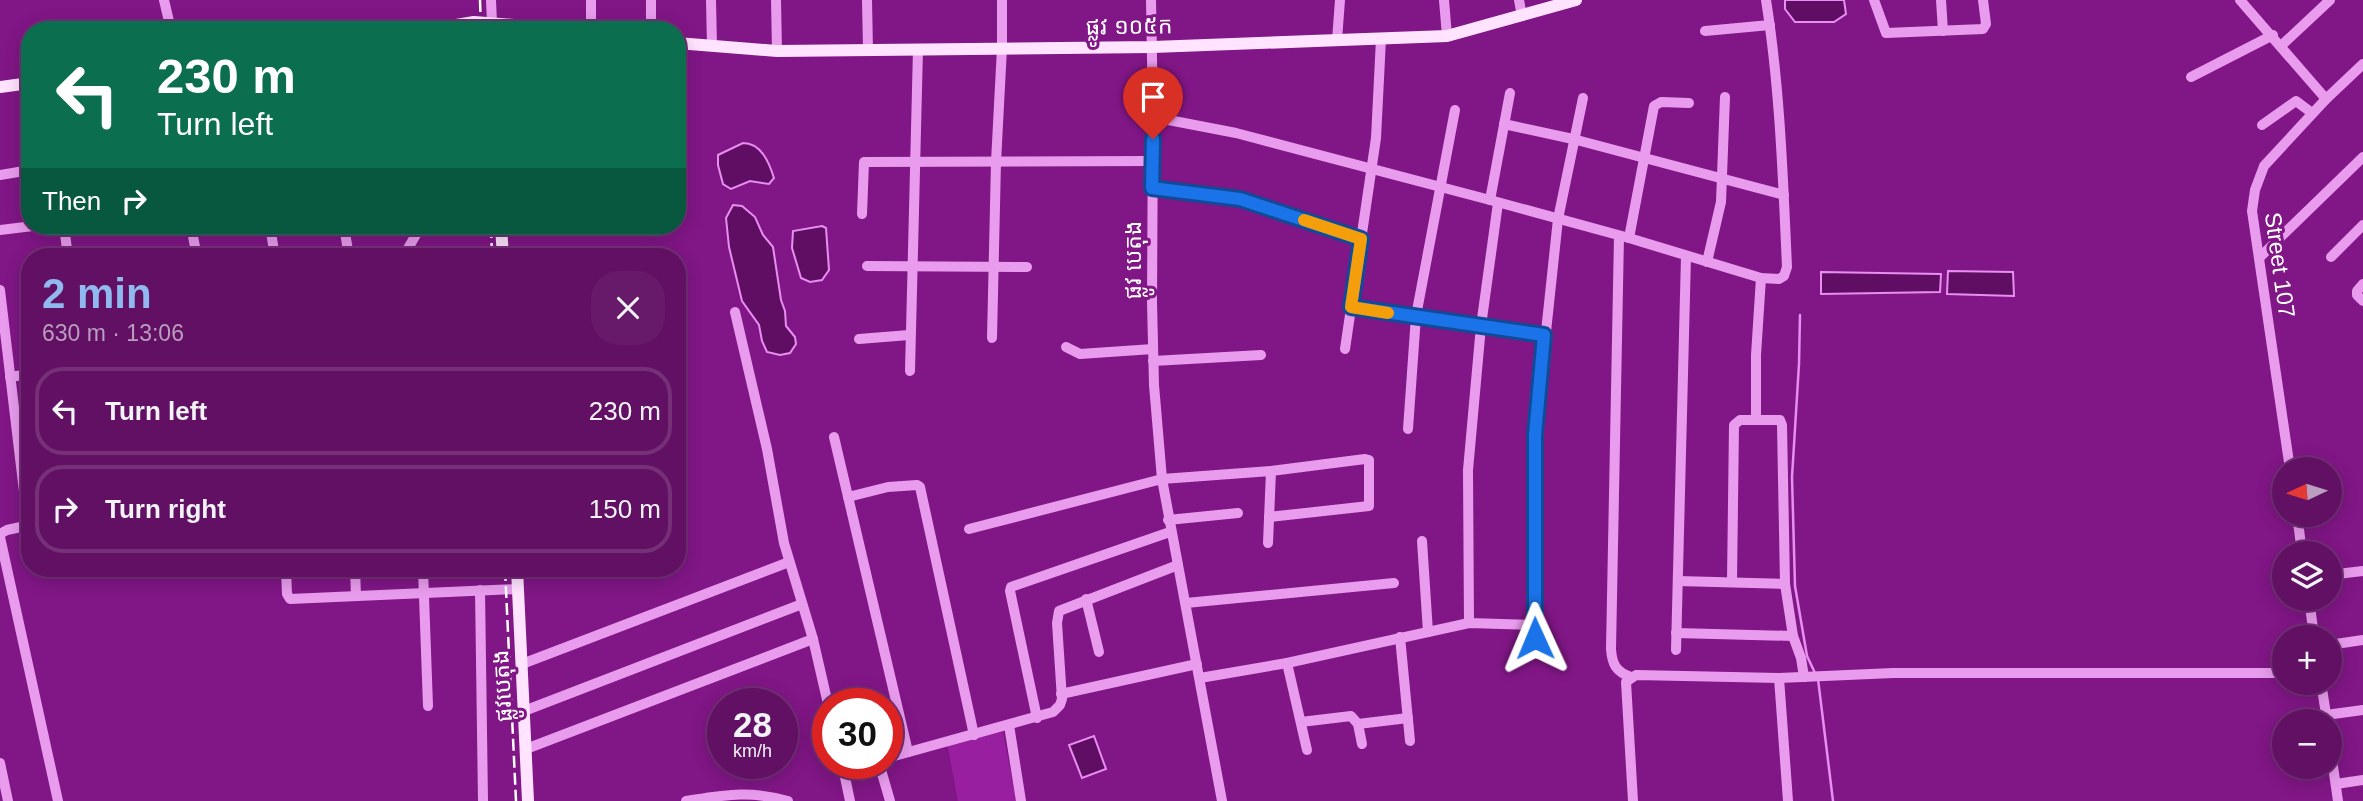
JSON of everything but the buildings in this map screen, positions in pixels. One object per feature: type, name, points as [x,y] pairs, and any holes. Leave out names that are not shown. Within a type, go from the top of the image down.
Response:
[{"type":"main road","name":"ផ្លូវ ១០៥ក","points":[[686,44],[777,51],[1153,47],[1447,36],[1576,0]]},
{"type":"main road","points":[[0,87],[21,84]]},
{"type":"main road","name":"ផ្លូវបេតុង","points":[[517,577],[528,801]]},
{"type":"street","points":[[163,0],[169,21]]},
{"type":"street","points":[[491,0],[492,21]]},
{"type":"street","points":[[591,0],[591,21]]},
{"type":"street","points":[[651,0],[651,21]]},
{"type":"street","points":[[710,0],[712,46]]},
{"type":"street","points":[[776,0],[777,51]]},
{"type":"street","points":[[867,0],[868,50]]},
{"type":"street","points":[[992,338],[1002,0]]},
{"type":"street","name":"ផ្លូវ បេតុង","points":[[1151,0],[1153,361],[1162,479],[1222,801]]},
{"type":"street","points":[[1337,40],[1340,0]]},
{"type":"street","points":[[1444,0],[1447,36]]},
{"type":"street","points":[[1519,0],[1522,16]]},
{"type":"street","points":[[1153,117],[1236,133],[1494,201],[1761,278],[1779,279],[1784,276],[1787,267],[1784,195],[1778,90],[1766,0]]},
{"type":"street","points":[[1874,0],[1886,33],[1983,29],[1986,24],[1983,0]]},
{"type":"street","points":[[1941,0],[1943,31]]},
{"type":"street","points":[[2240,0],[2282,45],[2326,99]]},
{"type":"street","points":[[2282,45],[2330,0]]},
{"type":"street","points":[[1705,31],[1770,25]]},
{"type":"street","points":[[2191,77],[2273,36]]},
{"type":"street","points":[[1345,349],[1376,138],[1381,39]]},
{"type":"street","points":[[910,372],[918,49]]},
{"type":"street","name":"Street 107","points":[[2288,457],[2252,211],[2255,190],[2264,166],[2312,113],[2363,64]]},
{"type":"street","points":[[1469,623],[1468,470],[1494,201],[1510,93]]},
{"type":"street","points":[[1707,262],[1721,202],[1725,97]]},
{"type":"street","points":[[1536,654],[1535,435],[1558,219],[1583,98]]},
{"type":"street","points":[[2262,125],[2296,101],[2312,113]]},
{"type":"street","points":[[1631,677],[1621,674],[1615,668],[1611,649],[1624,237],[1654,106],[1661,102],[1689,103]]},
{"type":"street","points":[[1408,429],[1416,316],[1455,110]]},
{"type":"street","points":[[1504,124],[1573,139],[1784,195]]},
{"type":"street","points":[[2259,258],[2363,157]]},
{"type":"street","points":[[862,214],[864,162],[1152,161]]},
{"type":"street","points":[[0,175],[21,172]]},
{"type":"street","points":[[1152,188],[1240,199],[1361,239]]},
{"type":"street","points":[[2331,257],[2363,225]]},
{"type":"street","points":[[0,230],[21,227]]},
{"type":"street","points":[[1676,650],[1686,256]]},
{"type":"street","points":[[867,266],[1027,267]]},
{"type":"street","points":[[1756,419],[1756,355],[1761,278]]},
{"type":"street","points":[[2363,284],[2357,291],[2363,301]]},
{"type":"street","points":[[0,290],[21,463]]},
{"type":"street","points":[[1351,307],[1544,335]]},
{"type":"street","points":[[735,312],[767,449],[789,562],[813,639],[824,688]]},
{"type":"street","points":[[859,339],[909,335]]},
{"type":"street","points":[[1066,347],[1080,354],[1153,349]]},
{"type":"street","points":[[1153,361],[1261,355]]},
{"type":"street","points":[[10,377],[21,375]]},
{"type":"street","points":[[1732,582],[1733,428],[1737,421],[1775,419],[1782,422],[1785,584],[1793,636],[1806,677]]},
{"type":"street","points":[[834,437],[908,752]]},
{"type":"street","points":[[969,529],[1162,479],[1271,471],[1368,459],[1370,506],[1269,517]]},
{"type":"street","points":[[1268,543],[1271,471]]},
{"type":"street","points":[[848,497],[887,487],[920,487],[974,735]]},
{"type":"street","points":[[1168,520],[1238,513]]},
{"type":"street","points":[[21,527],[7,530],[0,535],[58,801]]},
{"type":"street","points":[[1037,718],[1011,587],[1170,532]]},
{"type":"street","points":[[1422,541],[1428,632]]},
{"type":"street","points":[[522,664],[789,562]]},
{"type":"street","points":[[903,753],[1053,712],[1060,705],[1061,694],[1059,611],[1178,565]]},
{"type":"street","points":[[2342,573],[2363,571]]},
{"type":"street","points":[[286,577],[289,599],[518,589]]},
{"type":"street","points":[[355,577],[356,596]]},
{"type":"street","points":[[423,577],[428,706]]},
{"type":"street","points":[[1678,580],[1785,584]]},
{"type":"street","points":[[1186,603],[1394,583]]},
{"type":"street","points":[[480,590],[482,801]]},
{"type":"street","points":[[1086,599],[1099,652]]},
{"type":"street","points":[[524,711],[802,604]]},
{"type":"street","points":[[1200,678],[1286,663],[1469,623],[1535,625]]},
{"type":"street","points":[[1676,633],[1793,636]]},
{"type":"street","points":[[1400,637],[1410,741]]},
{"type":"street","points":[[526,749],[813,639]]},
{"type":"street","points":[[2342,643],[2363,640]]},
{"type":"street","points":[[1286,663],[1307,750]]},
{"type":"street","points":[[1061,694],[1197,664]]},
{"type":"street","points":[[1633,801],[1626,682],[1636,675],[1691,674],[1779,678],[1893,673],[2272,673]]},
{"type":"street","points":[[1779,678],[1788,801]]},
{"type":"street","points":[[2342,715],[2363,710]]},
{"type":"street","points":[[1301,722],[1346,715],[1355,719],[1358,724],[1362,744]]},
{"type":"street","points":[[1358,724],[1408,718]]},
{"type":"street","points":[[1009,725],[1021,801]]},
{"type":"street","points":[[0,763],[9,801]]},
{"type":"street","points":[[846,779],[850,801]]},
{"type":"street","points":[[884,779],[890,801]]},
{"type":"street","points":[[2335,779],[2338,801]]},
{"type":"street","points":[[2336,784],[2363,780]]},
{"type":"street","points":[[686,801],[737,793],[760,794],[788,801]]},
{"type":"shaded area","points":[[1785,0],[1844,0],[1846,14],[1834,22],[1795,22],[1785,9]]},
{"type":"shaded area","points":[[743,143],[755,146],[763,154],[774,178],[769,184],[750,181],[731,189],[723,184],[718,155]]},
{"type":"shaded area","points":[[733,205],[742,206],[755,217],[763,235],[773,247],[786,326],[795,337],[796,344],[790,353],[780,355],[767,352],[759,325],[742,301],[729,247],[726,218]]},
{"type":"shaded area","points":[[822,226],[826,228],[829,270],[822,280],[810,282],[801,278],[792,248],[793,231]]},
{"type":"shaded area","points":[[1948,271],[2013,272],[2014,296],[1947,294]]},
{"type":"shaded area","points":[[1821,272],[1941,274],[1940,292],[1821,294]]},
{"type":"shaded area","points":[[1003,732],[1016,801],[958,801],[947,743]]},
{"type":"shaded area","points":[[1094,736],[1106,769],[1082,778],[1069,745]]},
{"type":"waterway","points":[[1800,315],[1792,477],[1795,586],[1807,656],[1815,673]]},
{"type":"waterway","points":[[1818,679],[1833,801]]},
{"type":"railway","points":[[480,0],[481,21]]},
{"type":"railway","points":[[491,235],[492,248]]},
{"type":"railway","points":[[505,577],[516,801]]},
{"type":"slow traffic","points":[[1304,220],[1361,239],[1351,307],[1388,313]]},
{"type":"route","points":[[1153,139],[1152,188],[1240,199],[1361,239],[1351,307],[1544,335],[1535,435],[1535,638]]}]
